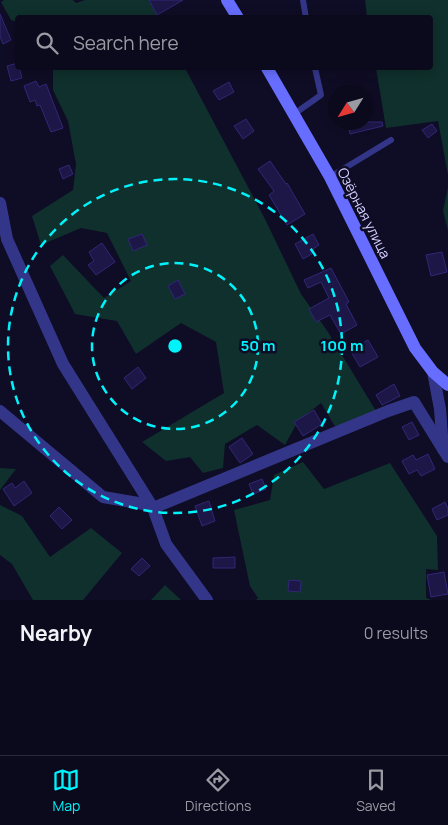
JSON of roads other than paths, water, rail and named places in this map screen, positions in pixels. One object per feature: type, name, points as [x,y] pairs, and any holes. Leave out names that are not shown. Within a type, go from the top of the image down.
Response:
[{"type":"street","points":[[227,0],[236,15]]},
{"type":"street","name":"Озёрная улица","points":[[268,70],[330,177],[415,348],[433,372],[448,385]]},
{"type":"street","points":[[0,203],[6,239],[63,364],[153,508],[166,544],[208,600]]},
{"type":"street","name":"Озёрная улица","points":[[433,372],[440,409],[445,453]]},
{"type":"street","points":[[0,411],[103,497],[144,504],[153,508],[370,418],[414,402],[445,453]]},
{"type":"lane","points":[[302,0],[305,15]]},
{"type":"lane","points":[[294,114],[321,96],[315,70]]},
{"type":"lane","points":[[330,177],[391,140]]}]
